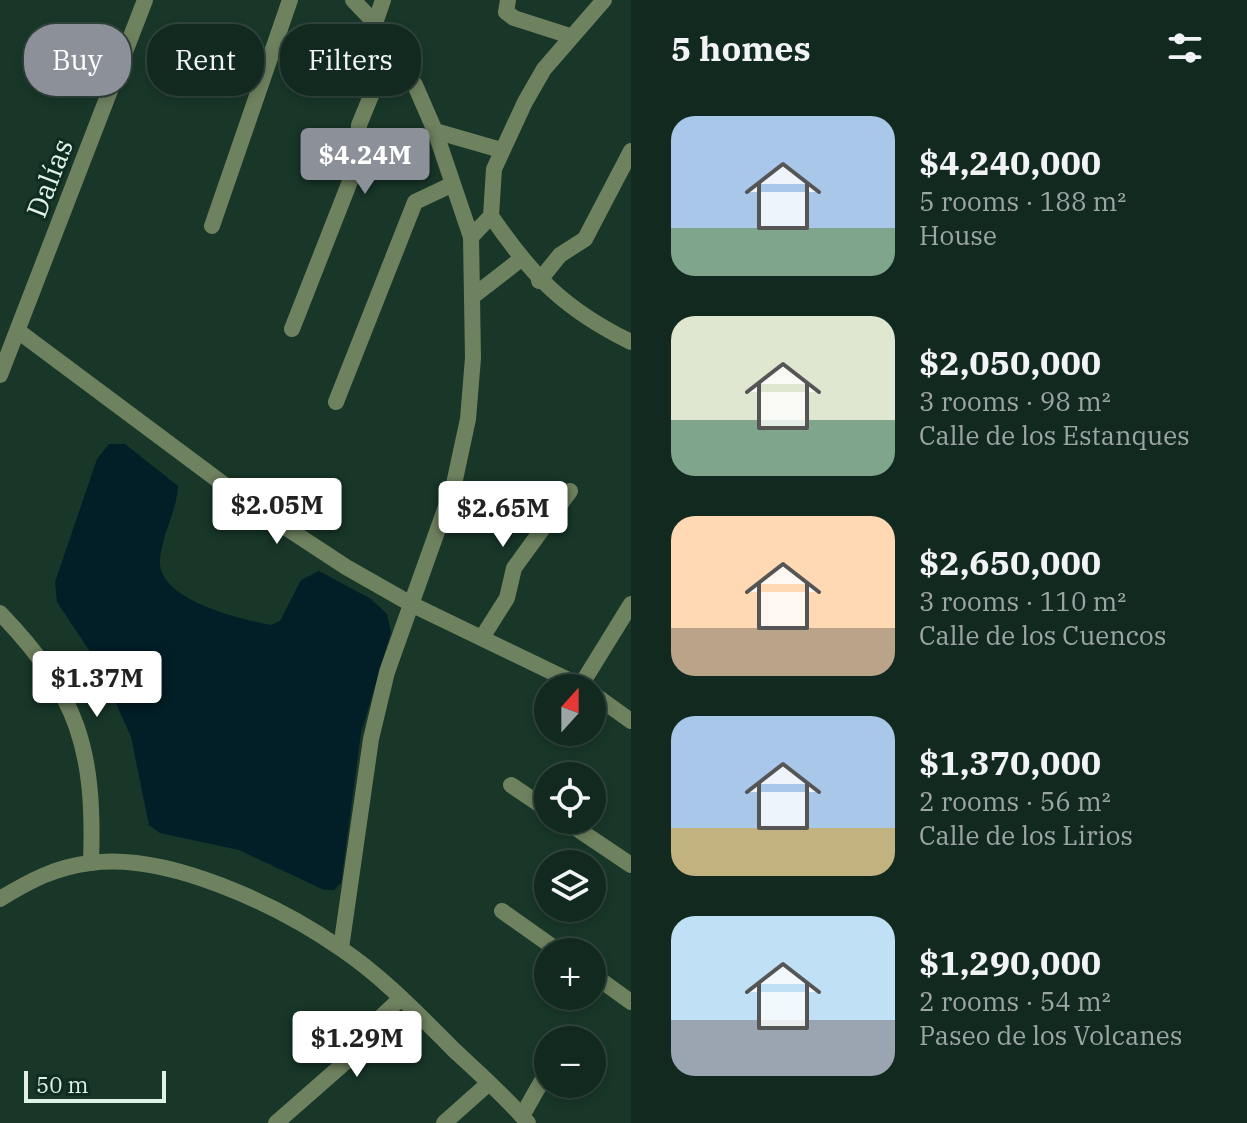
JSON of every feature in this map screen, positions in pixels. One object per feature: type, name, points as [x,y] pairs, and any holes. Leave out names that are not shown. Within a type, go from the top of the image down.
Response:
[{"type":"street","name":"Dalías","points":[[0,375],[145,0]]},
{"type":"street","points":[[212,226],[290,0]]},
{"type":"street","points":[[353,0],[375,23],[383,0]]},
{"type":"street","points":[[508,0],[506,12],[514,18],[570,36]]},
{"type":"street","points":[[604,0],[544,69],[501,150],[491,191],[491,216],[539,281],[588,320],[631,342]]},
{"type":"street","points":[[292,329],[356,166],[359,125],[371,96]]},
{"type":"street","points":[[341,948],[371,739],[387,672],[454,484],[468,419],[471,237],[420,96]]},
{"type":"street","points":[[435,131],[501,150]]},
{"type":"street","points":[[539,281],[560,255],[585,239],[631,151]]},
{"type":"street","points":[[336,402],[415,202],[453,184]]},
{"type":"street","points":[[471,237],[491,216]]},
{"type":"street","points":[[472,297],[521,259]]},
{"type":"street","points":[[18,331],[250,504],[346,567],[411,604],[557,674]]},
{"type":"street","points":[[483,636],[507,598],[514,568],[570,491]]},
{"type":"street","points":[[594,674],[631,604]]},
{"type":"street","points":[[0,613],[53,676],[79,729],[93,802],[91,863]]},
{"type":"street","points":[[606,703],[631,721]]},
{"type":"street","points":[[511,785],[534,801]]},
{"type":"street","points":[[585,834],[631,865]]},
{"type":"street","points":[[0,899],[37,876],[91,863],[143,864],[190,876],[257,901],[341,948],[401,998],[525,1120],[535,1098]]},
{"type":"street","points":[[502,911],[540,938]]},
{"type":"street","points":[[606,984],[631,1002]]},
{"type":"street","points":[[276,1123],[350,1058],[359,1038],[401,998]]},
{"type":"street","points":[[444,1123],[489,1083]]},
{"type":"water","points":[[109,444],[125,444],[178,486],[160,559],[162,573],[171,586],[185,596],[221,612],[271,625],[280,621],[301,580],[319,571],[371,599],[387,614],[391,632],[361,733],[341,883],[334,890],[324,890],[239,850],[160,833],[149,825],[131,737],[99,665],[57,602],[55,582],[97,459]]}]
